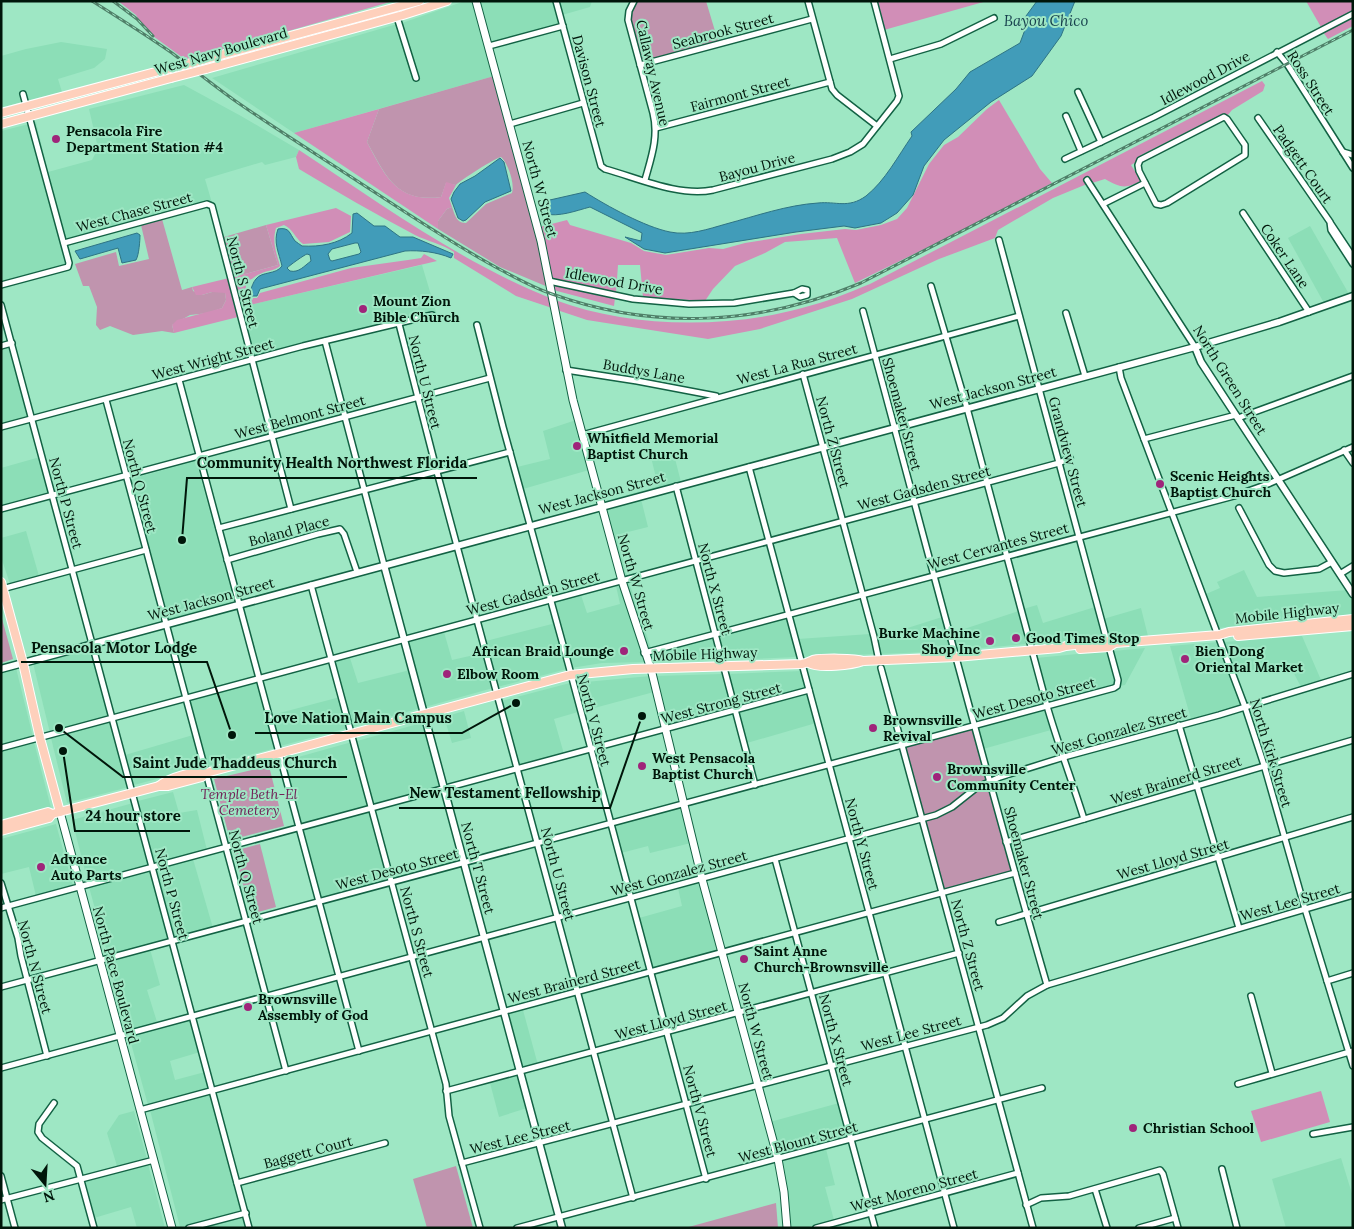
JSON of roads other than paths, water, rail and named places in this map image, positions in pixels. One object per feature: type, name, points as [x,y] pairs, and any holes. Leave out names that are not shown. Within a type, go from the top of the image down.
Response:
[{"type":"main road","name":"West Navy Boulevard","points":[[1,124],[206,69],[396,12],[419,1]]},
{"type":"main road","name":"West Navy Boulevard","points":[[1,113],[159,71],[447,1]]},
{"type":"main road","name":"North W Street","points":[[476,1],[541,241],[566,370],[582,435],[622,581],[644,653],[651,669],[702,879],[778,1159],[784,1192],[787,1228]]},
{"type":"main road","name":"North Pace Boulevard","points":[[2,586],[23,663],[56,813],[80,887],[172,1228]]},
{"type":"main road","name":"Mobile Highway","points":[[1221,635],[1229,632],[1353,619]]},
{"type":"main road","name":"Mobile Highway","points":[[570,675],[602,671],[723,666],[856,664],[863,661],[880,665],[1059,648],[1066,650],[1110,644],[1221,635],[1274,634],[1353,626]]},
{"type":"main road","points":[[1,831],[49,818],[56,813],[159,786],[168,786],[202,777],[206,773],[570,675]]},
{"type":"main road","points":[[1,824],[48,812],[56,813]]},
{"type":"street","name":"Davison Street","points":[[556,1],[601,166]]},
{"type":"street","name":"Callaway Avenue","points":[[634,1],[629,10],[628,20],[656,128],[655,144],[645,180]]},
{"type":"street","points":[[808,1],[832,89],[837,96],[877,126]]},
{"type":"street","points":[[874,1],[890,59],[941,44],[994,18]]},
{"type":"street","points":[[396,12],[416,78]]},
{"type":"street","name":"Idlewood Drive","points":[[1065,159],[1154,117],[1353,14]]},
{"type":"street","name":"Seabrook Street","points":[[640,65],[812,19]]},
{"type":"street","points":[[489,46],[563,26]]},
{"type":"street","name":"Ross Street","points":[[1278,52],[1353,168]]},
{"type":"street","name":"Bayou Drive","points":[[601,166],[687,192],[713,190],[845,154],[863,144],[900,96],[890,59]]},
{"type":"street","name":"Fairmont Street","points":[[656,128],[830,82]]},
{"type":"street","points":[[1078,92],[1101,142]]},
{"type":"street","points":[[1,286],[68,267],[69,263],[23,94]]},
{"type":"street","points":[[510,124],[583,103]]},
{"type":"street","points":[[1066,116],[1081,151]]},
{"type":"street","points":[[1221,118],[1227,118],[1245,145],[1245,155],[1163,204],[1156,204],[1144,183],[1138,168],[1142,158],[1221,118]]},
{"type":"street","name":"Padgett Court","points":[[1258,118],[1353,257]]},
{"type":"street","points":[[1342,151],[1353,155]]},
{"type":"street","name":"North Green Street","points":[[1087,180],[1194,347],[1201,362],[1353,594]]},
{"type":"street","points":[[1103,204],[1144,183]]},
{"type":"street","name":"West Chase Street","points":[[64,243],[207,204],[211,205]]},
{"type":"street","name":"North S Street","points":[[211,205],[214,208],[251,360],[291,509]]},
{"type":"street","name":"Coker Lane","points":[[1243,213],[1309,312]]},
{"type":"street","name":"Padgett Court","points":[[1330,222],[1331,230],[1353,264]]},
{"type":"street","name":"Grandview Street","points":[[998,240],[1110,644],[1118,680],[1117,686]]},
{"type":"street","name":"Idlewood Drive","points":[[550,281],[633,299],[690,304],[734,303],[794,293]]},
{"type":"street","points":[[931,286],[967,408],[1059,750],[1064,757],[1084,819]]},
{"type":"street","name":"West Jackson Street","points":[[1,669],[1194,347],[1309,312],[1353,296]]},
{"type":"street","name":"North P Street","points":[[1,305],[249,1228]]},
{"type":"street","name":"Shoemaker Street","points":[[863,311],[933,577],[1046,986]]},
{"type":"street","points":[[1066,313],[1085,376]]},
{"type":"street","name":"West Wright Street","points":[[1,427],[251,360],[432,315]]},
{"type":"street","name":"West La Rua Street","points":[[582,435],[1019,316]]},
{"type":"street","name":"North U Street","points":[[399,324],[437,472],[633,1198]]},
{"type":"street","name":"North V Street","points":[[477,325],[706,1178]]},
{"type":"street","name":"North T Street","points":[[325,341],[562,1228]]},
{"type":"street","points":[[1,346],[12,344]]},
{"type":"street","name":"North Kirk Street","points":[[1119,367],[1121,378],[1144,439],[1221,635],[1264,765],[1305,909],[1351,1052],[1353,1066]]},
{"type":"street","name":"Buddys Lane","points":[[566,370],[637,381],[718,397]]},
{"type":"street","name":"North Z Street","points":[[803,374],[1033,1228]]},
{"type":"street","points":[[1144,439],[1237,417],[1353,376]]},
{"type":"street","name":"West Belmont Street","points":[[1,509],[490,378]]},
{"type":"street","points":[[179,380],[359,1051]]},
{"type":"street","name":"North Q Street","points":[[106,400],[286,1071]]},
{"type":"street","name":"West Cervantes Street","points":[[644,653],[1242,493],[1353,447]]},
{"type":"street","points":[[1344,450],[1353,463]]},
{"type":"street","points":[[218,528],[510,452]]},
{"type":"street","name":"West Gadsden Street","points":[[1,748],[769,542],[1059,463],[1070,458]]},
{"type":"street","name":"North Y Street","points":[[749,467],[789,615],[806,664],[809,690],[954,1228]]},
{"type":"street","name":"North X Street","points":[[676,486],[756,785]]},
{"type":"street","points":[[1239,508],[1269,565],[1275,571],[1320,569],[1332,562]]},
{"type":"street","name":"Boland Place","points":[[227,560],[340,529],[344,534],[357,572]]},
{"type":"street","points":[[2,586],[73,570],[146,550]]},
{"type":"street","points":[[1340,574],[1353,566]]},
{"type":"street","name":"North S Street","points":[[311,585],[432,1031],[446,1091],[449,1116],[480,1228]]},
{"type":"street","name":"West Gonzalez Street","points":[[1,1068],[923,819],[947,811],[976,788],[1064,757],[1245,707],[1353,674]]},
{"type":"street","name":"West Desoto Street","points":[[1,988],[1117,686]]},
{"type":"street","name":"West Strong Street","points":[[4,907],[809,690]]},
{"type":"street","points":[[1179,725],[1239,928]]},
{"type":"street","name":"West Brainerd Street","points":[[1006,842],[1353,740]]},
{"type":"street","name":"West Lloyd Street","points":[[999,922],[1353,817]]},
{"type":"street","name":"North X Street","points":[[775,858],[875,1228]]},
{"type":"street","name":"West Brainerd Street","points":[[140,1110],[1014,874]]},
{"type":"street","name":"North N Street","points":[[1,883],[4,907],[18,938],[27,981],[47,1056]]},
{"type":"street","name":"West Lee Street","points":[[462,1163],[999,1021],[1026,996],[1046,986],[1353,895]]},
{"type":"street","name":"West Lloyd Street","points":[[446,1091],[959,953]]},
{"type":"street","points":[[1327,981],[1353,973]]},
{"type":"street","points":[[1251,996],[1272,1073]]},
{"type":"street","points":[[1238,1084],[1351,1052]]},
{"type":"street","name":"West Blount Street","points":[[517,1228],[1042,1088]]},
{"type":"street","points":[[54,1103],[39,1124],[39,1134],[75,1162],[94,1228]]},
{"type":"street","points":[[1313,1134],[1353,1127]]},
{"type":"street","name":"Baggett Court","points":[[238,1183],[385,1143]]},
{"type":"street","points":[[4,1199],[154,1160]]},
{"type":"street","points":[[1222,1169],[1237,1228]]},
{"type":"street","points":[[1026,1205],[1041,1198],[1069,1196],[1155,1170],[1161,1170],[1178,1228]]},
{"type":"street","name":"West Moreno Street","points":[[816,1228],[1018,1173]]},
{"type":"street","points":[[1,1176],[4,1199],[15,1228]]},
{"type":"street","points":[[1095,1189],[1107,1228]]},
{"type":"street","points":[[189,1228],[246,1213]]},
{"type":"street","points":[[1139,1228],[1175,1218]]},
{"type":"water","name":"Bayou Chico","points":[[1037,1],[1075,1],[1061,36],[1032,76],[991,102],[944,140],[924,166],[913,195],[897,213],[881,223],[855,228],[844,226],[796,232],[665,253],[644,249],[625,237],[641,241],[642,233],[590,207],[562,214],[544,214],[541,202],[585,192],[649,226],[670,232],[691,233],[795,206],[824,203],[842,204],[860,200],[873,190],[885,176],[912,136],[911,132],[956,89],[970,72],[1020,43],[1026,27],[1026,16]]},
{"type":"water","points":[[500,158],[504,162],[511,191],[485,202],[466,220],[463,221],[458,218],[451,199],[454,192],[460,184]]},
{"type":"water","points":[[357,213],[374,226],[385,226],[400,237],[413,237],[453,254],[451,258],[428,252],[405,251],[260,289],[257,296],[252,296],[250,291],[256,279],[276,271],[282,266],[276,243],[278,229],[287,230],[295,241],[302,246],[328,244],[341,240],[352,233],[353,214]],"holes":[[[358,243],[361,252],[359,254],[330,260],[328,254],[332,249]],[[307,254],[310,255],[311,261],[301,269],[290,271],[287,268]]]},
{"type":"water","points":[[137,233],[140,237],[136,260],[122,263],[118,248],[80,259],[75,251]]},
{"type":"railway","points":[[92,1],[172,53],[266,122],[432,230],[484,260],[526,283],[552,294],[591,306],[630,314],[668,318],[746,315],[785,308],[861,283],[1353,30]]},
{"type":"railway","points":[[113,1],[137,19],[153,36]]},
{"type":"place","name":"Pensacola Fire Department Station #4","points":[[56,139]]},
{"type":"place","name":"Mount Zion Bible Church","points":[[363,309]]},
{"type":"place","name":"Whitfield Memorial Baptist Church","points":[[577,446]]},
{"type":"place","name":"Scenic Heights Baptist Church","points":[[1160,484]]},
{"type":"place","name":"Community Health Northwest Florida","points":[[182,540]]},
{"type":"place","name":"Good Times Stop","points":[[1016,638]]},
{"type":"place","name":"Burke Machine Shop Inc","points":[[990,641]]},
{"type":"place","name":"African Braid Lounge","points":[[624,651]]},
{"type":"place","name":"Bien Dong Oriental Market","points":[[1185,659]]},
{"type":"place","name":"Elbow Room","points":[[447,674]]},
{"type":"place","name":"Love Nation Main Campus","points":[[516,703]]},
{"type":"place","name":"New Testament Fellowship","points":[[642,716]]},
{"type":"place","name":"Saint Jude Thaddeus Church","points":[[59,728]]},
{"type":"place","name":"Brownsville Revival","points":[[873,728]]},
{"type":"place","name":"Pensacola Motor Lodge","points":[[232,735]]},
{"type":"place","name":"24 hour store","points":[[63,751]]},
{"type":"place","name":"West Pensacola Baptist Church","points":[[642,766]]},
{"type":"place","name":"Brownsville Community Center","points":[[937,777]]},
{"type":"place","name":"Advance Auto Parts","points":[[41,867]]},
{"type":"place","name":"Saint Anne Church-Brownsville","points":[[744,959]]},
{"type":"place","name":"Brownsville Assembly of God","points":[[248,1007]]},
{"type":"place","name":"Christian School","points":[[1133,1128]]},
{"type":"park label","name":"Temple Beth-El Cemetery","points":[[249,802]]}]
